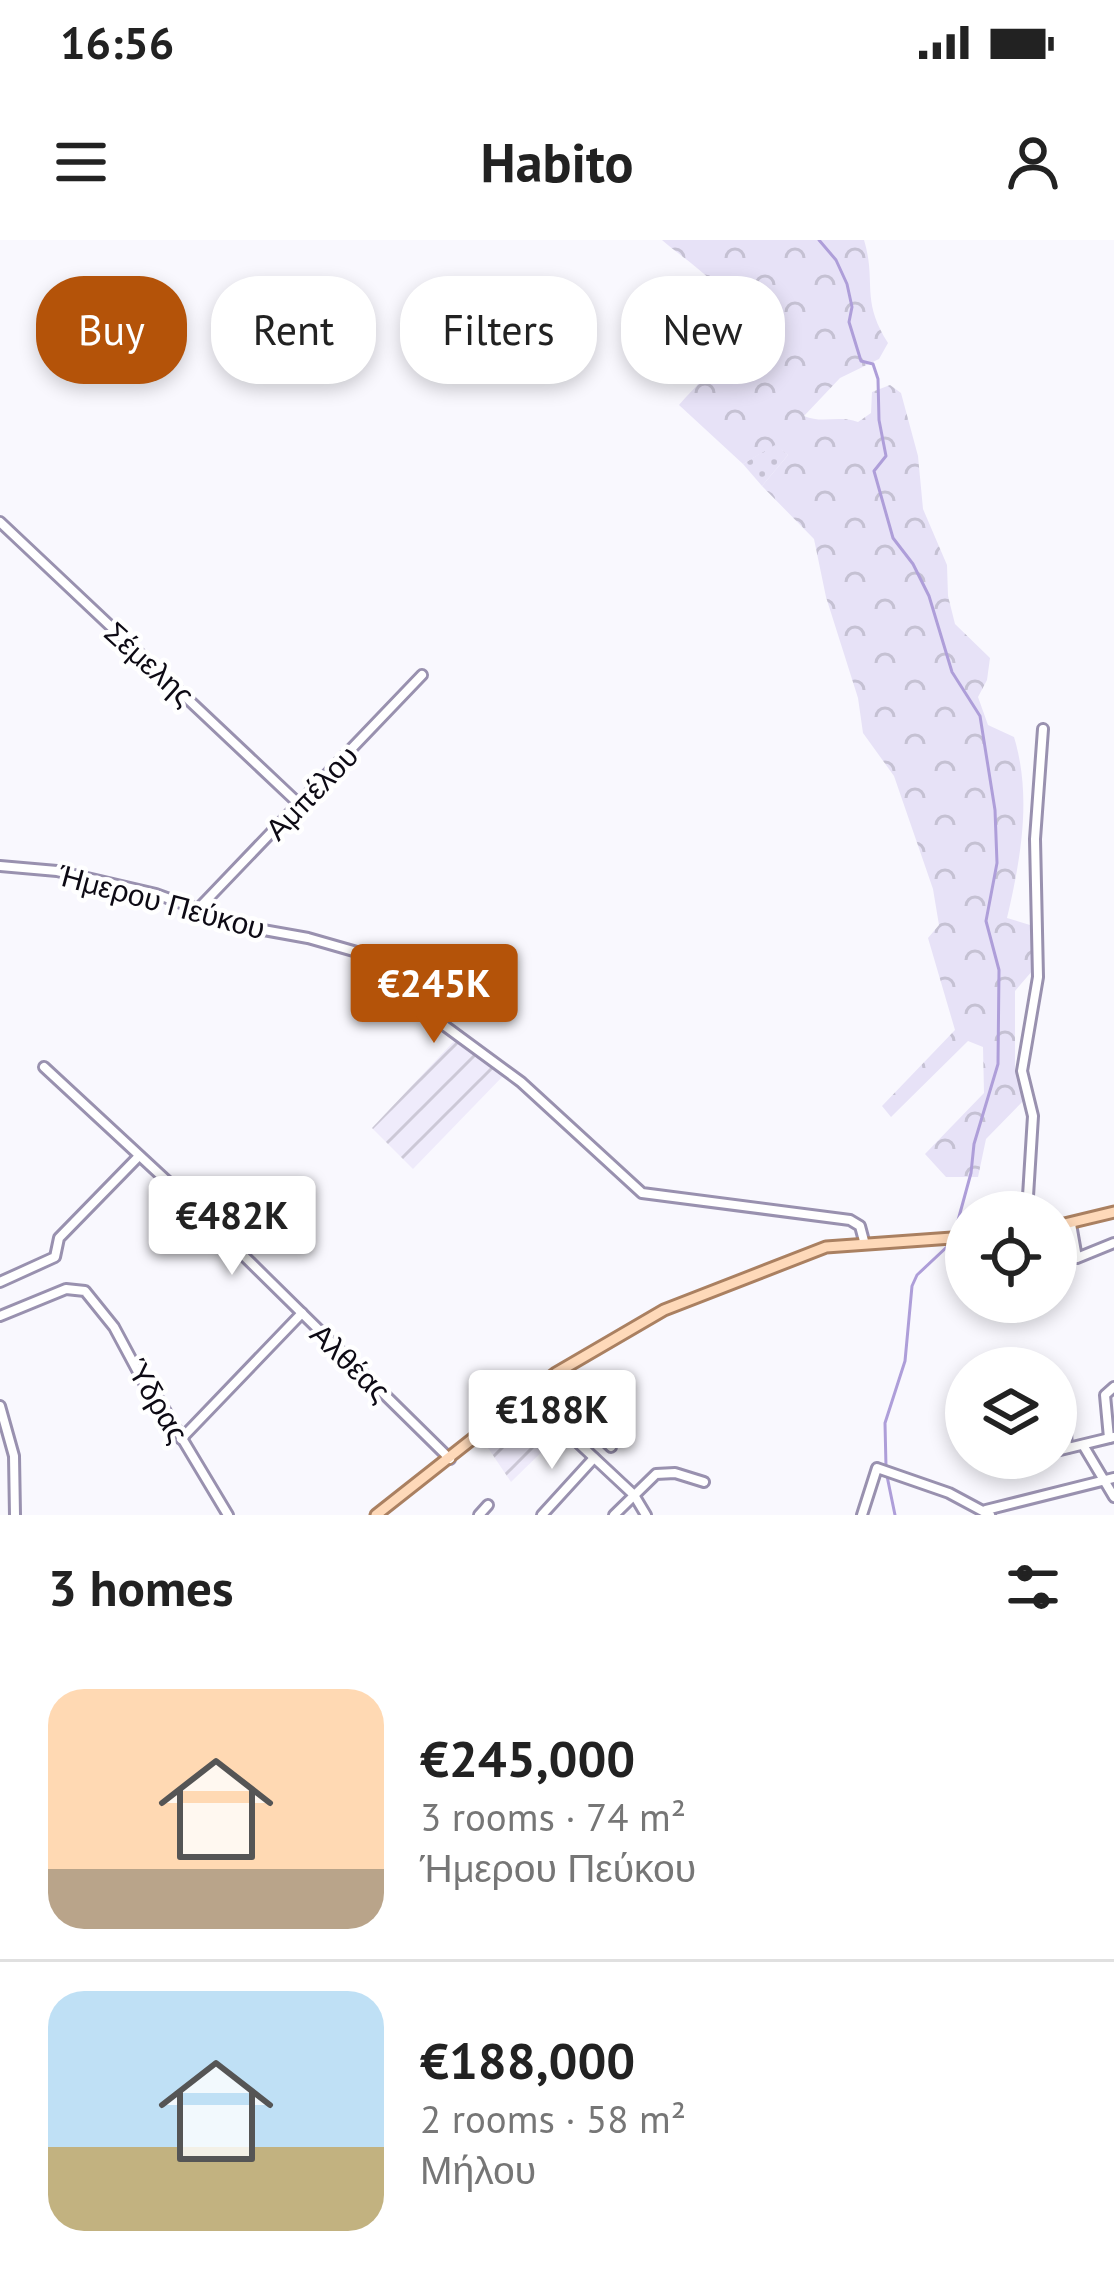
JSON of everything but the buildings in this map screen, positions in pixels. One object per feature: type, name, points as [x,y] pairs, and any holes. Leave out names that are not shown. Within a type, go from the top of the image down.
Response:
[{"type":"main road","points":[[1077,1222],[1114,1212]]},
{"type":"main road","points":[[376,1515],[392,1511],[544,1382],[679,1303],[798,1256],[864,1241],[945,1240]]},
{"type":"street","name":"Σέμελης","points":[[0,522],[299,804]]},
{"type":"street","name":"Αμπέλου","points":[[199,908],[422,676]]},
{"type":"street","points":[[1028,1191],[1033,1117],[1022,1071],[1038,977],[1035,839],[1043,729]]},
{"type":"street","name":"Ήμερου Πεύκου","points":[[0,866],[69,874],[156,894],[231,922],[333,944],[369,959],[430,1016],[520,1082],[642,1192],[850,1220],[860,1226],[864,1241]]},
{"type":"street","name":"Αλθέας","points":[[44,1067],[450,1459]]},
{"type":"street","points":[[0,1282],[56,1257],[58,1239],[139,1156]]},
{"type":"street","points":[[1077,1258],[1114,1243]]},
{"type":"street","name":"Ύδρας","points":[[0,1316],[66,1289],[82,1288],[114,1327],[228,1515]]},
{"type":"street","points":[[181,1439],[302,1313]]},
{"type":"street","points":[[544,1382],[611,1447]]},
{"type":"street","points":[[1077,1446],[1112,1437],[1105,1396],[1114,1387]]},
{"type":"street","points":[[527,1395],[634,1495],[646,1515]]},
{"type":"street","points":[[0,1406],[14,1456],[15,1515]]},
{"type":"street","points":[[1083,1445],[1109,1480],[1114,1497]]},
{"type":"street","points":[[542,1515],[594,1458]]},
{"type":"street","points":[[862,1515],[877,1468],[987,1513],[1109,1480]]},
{"type":"street","points":[[614,1515],[656,1474],[675,1473],[704,1482]]},
{"type":"street","points":[[479,1515],[488,1505]]},
{"type":"shaded area","points":[[456,1039],[504,1075],[413,1169],[372,1128]]},
{"type":"shaded area","points":[[529,1400],[562,1432],[511,1482],[482,1439]]},
{"type":"green space","points":[[662,240],[864,240],[874,314],[888,343],[879,359],[840,378],[804,416],[858,422],[871,413],[872,392],[890,385],[901,393],[918,456],[923,509],[947,565],[955,624],[990,658],[987,680],[978,697],[988,725],[1014,737],[1022,782],[1020,850],[1007,918],[1030,925],[1033,970],[1015,991],[1015,1070],[1025,1099],[986,1139],[978,1177],[946,1177],[925,1154],[984,1093],[983,1047],[968,1041],[891,1117],[882,1106],[955,1030],[928,938],[939,925],[933,889],[894,776],[863,733],[858,698],[826,597],[814,539],[762,486],[788,455],[775,445],[743,464],[679,405],[699,384],[785,384],[785,276],[703,273]]},
{"type":"green space","points":[[775,444],[788,455],[762,486],[743,464]]},
{"type":"waterway","points":[[819,240],[836,260],[847,284],[852,307],[849,322],[861,361],[873,364],[878,379],[886,456],[874,471],[893,538],[929,596],[952,672],[980,716],[995,810],[997,863],[986,921],[999,970],[998,1064],[974,1144],[966,1191]]},
{"type":"waterway","points":[[886,1467],[885,1423],[905,1361],[912,1286],[945,1249]]},
{"type":"waterway","points":[[887,1476],[895,1515]]}]
